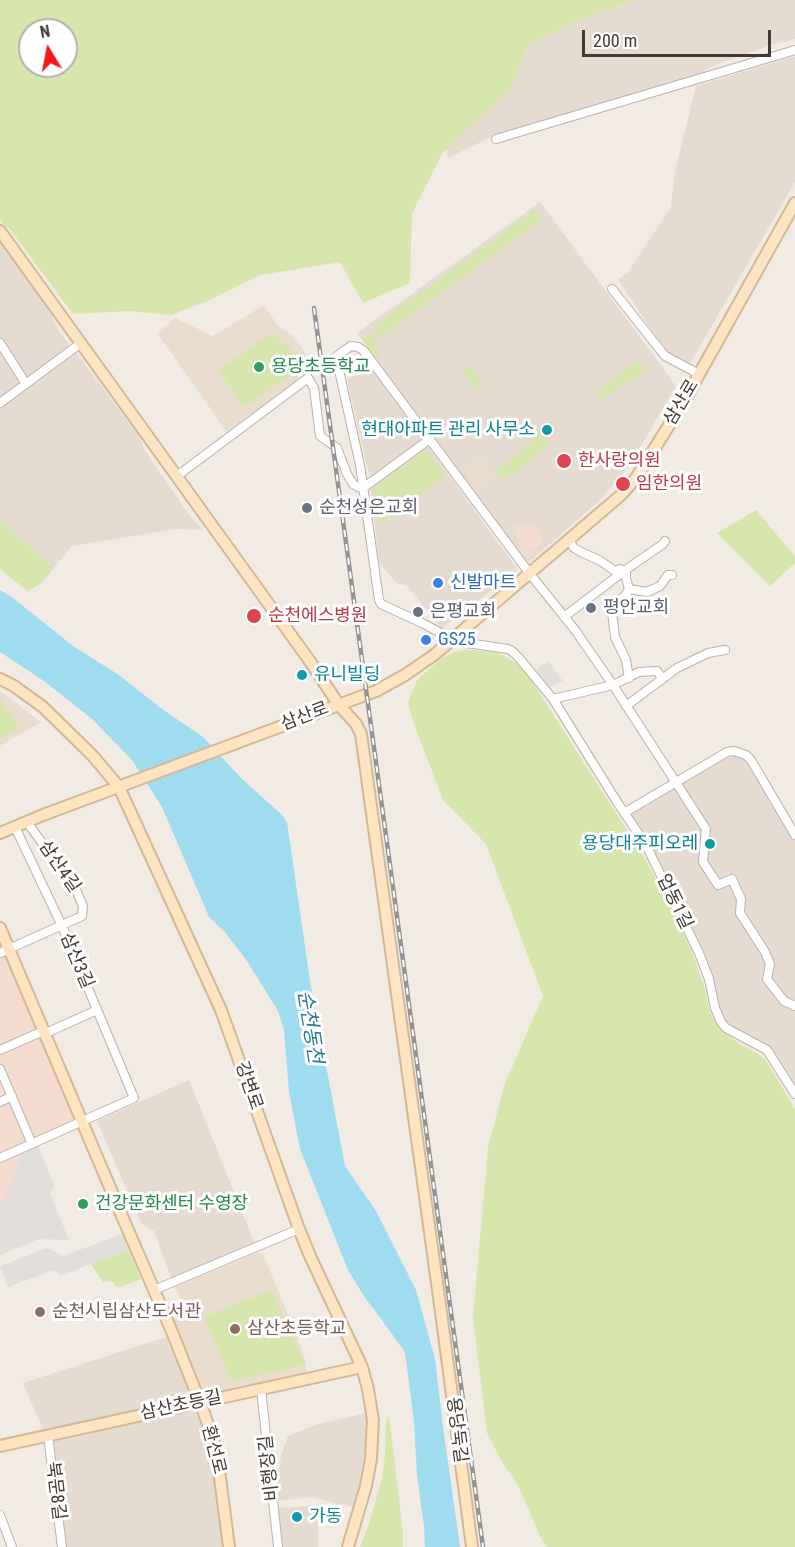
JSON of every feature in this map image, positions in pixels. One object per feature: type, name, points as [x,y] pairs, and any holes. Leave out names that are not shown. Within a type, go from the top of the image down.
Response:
[{"type":"street","points":[[496,139],[795,50]]},
{"type":"street","name":"삼산로","points":[[119,787],[376,691],[434,655],[530,574],[621,495],[636,478],[683,403],[790,219],[795,203]]},
{"type":"street","name":"용당둑길","points":[[0,231],[339,705],[356,724],[362,740],[471,1547]]},
{"type":"street","points":[[612,289],[665,356],[699,374]]},
{"type":"street","points":[[0,343],[26,384]]},
{"type":"street","points":[[0,403],[81,344]]},
{"type":"street","points":[[363,488],[336,357],[351,346],[364,351],[613,685],[706,829],[702,862],[718,885],[732,879],[741,899],[740,913],[770,964],[767,979],[784,1001],[795,1006]]},
{"type":"street","points":[[177,476],[308,378],[314,388],[320,436],[337,448],[349,478],[358,488],[363,488],[430,439]]},
{"type":"street","name":"업동1길","points":[[363,488],[381,604],[452,639],[512,651],[553,699],[646,845],[699,953],[710,979],[721,1022],[726,1028],[767,1050],[795,1094]]},
{"type":"street","points":[[569,540],[574,548],[583,554],[599,560],[615,571],[620,569],[624,571]]},
{"type":"street","points":[[564,617],[665,541]]},
{"type":"street","points":[[624,571],[629,589]]},
{"type":"street","points":[[629,589],[647,592],[660,586],[669,575],[672,575]]},
{"type":"street","points":[[629,589],[614,603],[612,612],[615,637],[626,660],[629,678]]},
{"type":"street","points":[[626,706],[662,678],[689,661],[708,653],[725,650]]},
{"type":"street","points":[[553,699],[613,685],[639,672],[657,671],[662,678]]},
{"type":"street","name":"강변로","points":[[0,679],[43,707],[92,755],[119,787],[221,1010],[299,1229],[362,1367],[371,1403],[372,1459],[348,1547]]},
{"type":"street","points":[[624,813],[727,752],[734,751],[746,755],[751,760],[795,835]]},
{"type":"street","points":[[0,833],[119,787]]},
{"type":"street","name":"삼산4길","points":[[27,822],[76,890],[83,906],[82,916],[62,926]]},
{"type":"street","name":"삼산3길","points":[[15,827],[62,926],[134,1098],[82,1121]]},
{"type":"street","points":[[5,951],[62,926]]},
{"type":"street","name":"환선로","points":[[0,928],[5,951],[44,1033],[200,1402],[216,1447],[229,1547]]},
{"type":"street","points":[[0,1050],[96,1010]]},
{"type":"street","points":[[0,1069],[32,1144]]},
{"type":"street","points":[[0,1102],[12,1096]]},
{"type":"street","points":[[0,1158],[82,1121]]},
{"type":"street","points":[[154,1290],[299,1229]]},
{"type":"street","name":"삼산초등길","points":[[0,1446],[362,1367]]},
{"type":"street","name":"비행장길","points":[[261,1389],[278,1547]]},
{"type":"street","name":"북문8길","points":[[48,1435],[62,1547]]},
{"type":"street","points":[[0,1515],[12,1547]]},
{"type":"shaded area","points":[[636,0],[795,0],[795,39],[712,66],[692,78],[491,137],[448,158],[447,149],[511,88],[528,45],[581,19]]},
{"type":"shaded area","points":[[795,57],[795,182],[689,365],[668,352],[618,279],[627,274],[671,207],[675,172],[696,86]]},
{"type":"shaded area","points":[[540,202],[676,386],[630,465],[599,501],[527,564],[357,333]]},
{"type":"shaded area","points":[[0,239],[51,313],[59,332],[69,344],[68,349],[0,397]]},
{"type":"shaded area","name":"용당초등학교","points":[[264,305],[278,326],[291,334],[306,354],[297,381],[227,432],[157,333],[175,318],[213,336]]},
{"type":"shaded area","points":[[75,351],[138,435],[145,451],[189,515],[203,530],[177,529],[72,546],[40,584],[27,591],[0,568],[0,407]]},
{"type":"shaded area","points":[[373,370],[518,570],[442,628],[406,585],[398,584],[379,563],[369,475],[347,379]]},
{"type":"shaded area","points":[[481,456],[496,476],[477,489],[463,469]]},
{"type":"shaded area","points":[[535,522],[543,543],[524,557],[513,527],[520,524],[522,527]]},
{"type":"shaded area","points":[[548,661],[563,681],[550,687],[536,669]]},
{"type":"shaded area","points":[[0,691],[41,722],[0,746]]},
{"type":"shaded area","points":[[736,755],[747,759],[795,838],[795,1091],[770,1051],[728,1027],[720,1013],[712,977],[629,814]]},
{"type":"shaded area","points":[[5,952],[77,1124],[22,1151],[4,1201],[0,1203],[0,954]]},
{"type":"shaded area","points":[[189,1080],[256,1247],[172,1281],[154,1231],[141,1223],[97,1121]]},
{"type":"shaded area","points":[[38,1145],[54,1185],[50,1194],[69,1240],[39,1239],[0,1255],[0,1203],[4,1201],[22,1151]]},
{"type":"shaded area","points":[[122,1234],[128,1249],[61,1276],[54,1270],[8,1287],[0,1266],[47,1248],[63,1256]]},
{"type":"shaded area","name":"삼산초등학교","points":[[257,1253],[263,1254],[298,1339],[307,1375],[209,1393],[202,1388],[173,1320],[187,1315],[175,1287]]},
{"type":"shaded area","points":[[166,1337],[189,1393],[184,1400],[43,1430],[23,1383]]},
{"type":"shaded area","points":[[187,1411],[196,1413],[213,1458],[224,1547],[66,1547],[51,1439]]},
{"type":"shaded area","points":[[367,1413],[369,1427],[366,1462],[353,1507],[310,1497],[278,1501],[275,1471],[281,1466],[280,1459],[288,1436],[318,1424]]},
{"type":"shaded area","points":[[318,1505],[318,1547],[281,1547],[277,1508]]},
{"type":"green space","points":[[0,0],[636,0],[581,19],[528,45],[511,88],[442,154],[412,213],[410,283],[363,303],[340,262],[260,275],[205,302],[171,315],[129,311],[73,314],[9,228],[0,219]]},
{"type":"green space","points":[[535,210],[542,220],[381,337],[373,327]]},
{"type":"green space","points":[[372,332],[377,338],[373,342],[381,353],[375,357],[362,339]]},
{"type":"green space","name":"용당초등학교","points":[[271,333],[291,350],[295,364],[294,373],[244,407],[219,370]]},
{"type":"green space","points":[[639,360],[646,371],[602,400],[596,392]]},
{"type":"green space","points":[[470,366],[484,385],[476,391],[462,372]]},
{"type":"green space","points":[[535,426],[550,444],[512,475],[500,478],[495,471],[537,438],[530,430]]},
{"type":"green space","points":[[426,450],[445,476],[380,524],[374,512],[373,489]]},
{"type":"green space","points":[[756,510],[795,556],[795,563],[770,586],[717,533]]},
{"type":"green space","points":[[0,519],[53,569],[40,584],[27,591],[0,568]]},
{"type":"green space","points":[[466,650],[497,652],[516,663],[531,680],[644,857],[692,952],[715,1022],[720,1029],[741,1045],[765,1059],[795,1109],[795,1547],[547,1547],[542,1541],[519,1487],[487,1433],[473,1317],[488,1148],[504,1086],[543,996],[486,844],[443,800],[408,703],[417,680],[442,658]]},
{"type":"green space","points":[[0,699],[19,728],[0,739]]},
{"type":"green space","points":[[128,1249],[141,1279],[120,1287],[112,1281],[103,1282],[91,1264]]},
{"type":"green space","points":[[271,1290],[305,1365],[232,1381],[204,1317]]},
{"type":"green space","points":[[389,1416],[403,1547],[360,1547],[382,1479],[386,1418]]},
{"type":"water","name":"순천동천","points":[[0,590],[73,646],[119,675],[162,709],[203,737],[287,822],[310,981],[345,1166],[376,1211],[416,1290],[435,1359],[460,1547],[425,1547],[414,1422],[405,1352],[365,1298],[348,1270],[300,1149],[289,1092],[284,1030],[278,1011],[247,961],[225,932],[209,917],[162,807],[132,760],[92,719],[44,681],[0,652]]},
{"type":"railway","points":[[314,308],[483,1547]]},
{"type":"place","name":"용당초등학교","points":[[259,367]]},
{"type":"place","name":"현대아파트 관리 사무소","points":[[547,430]]},
{"type":"place","name":"한사랑의원","points":[[564,461]]},
{"type":"place","name":"임한의원","points":[[623,484]]},
{"type":"place","name":"순천성은교회","points":[[307,508]]},
{"type":"place","name":"신발마트","points":[[438,583]]},
{"type":"place","name":"평안교회","points":[[591,608]]},
{"type":"place","name":"은평교회","points":[[418,612]]},
{"type":"place","name":"순천에스병원","points":[[254,616]]},
{"type":"place","name":"GS25","points":[[426,640]]},
{"type":"place","name":"유니빌딩","points":[[302,675]]},
{"type":"place","name":"용당대주피오레","points":[[710,844]]},
{"type":"place","name":"건강문화센터 수영장","points":[[83,1204]]},
{"type":"place","name":"순천시립삼산도서관","points":[[40,1312]]},
{"type":"place","name":"삼산초등학교","points":[[235,1329]]},
{"type":"place","name":"가동","points":[[297,1517]]}]
